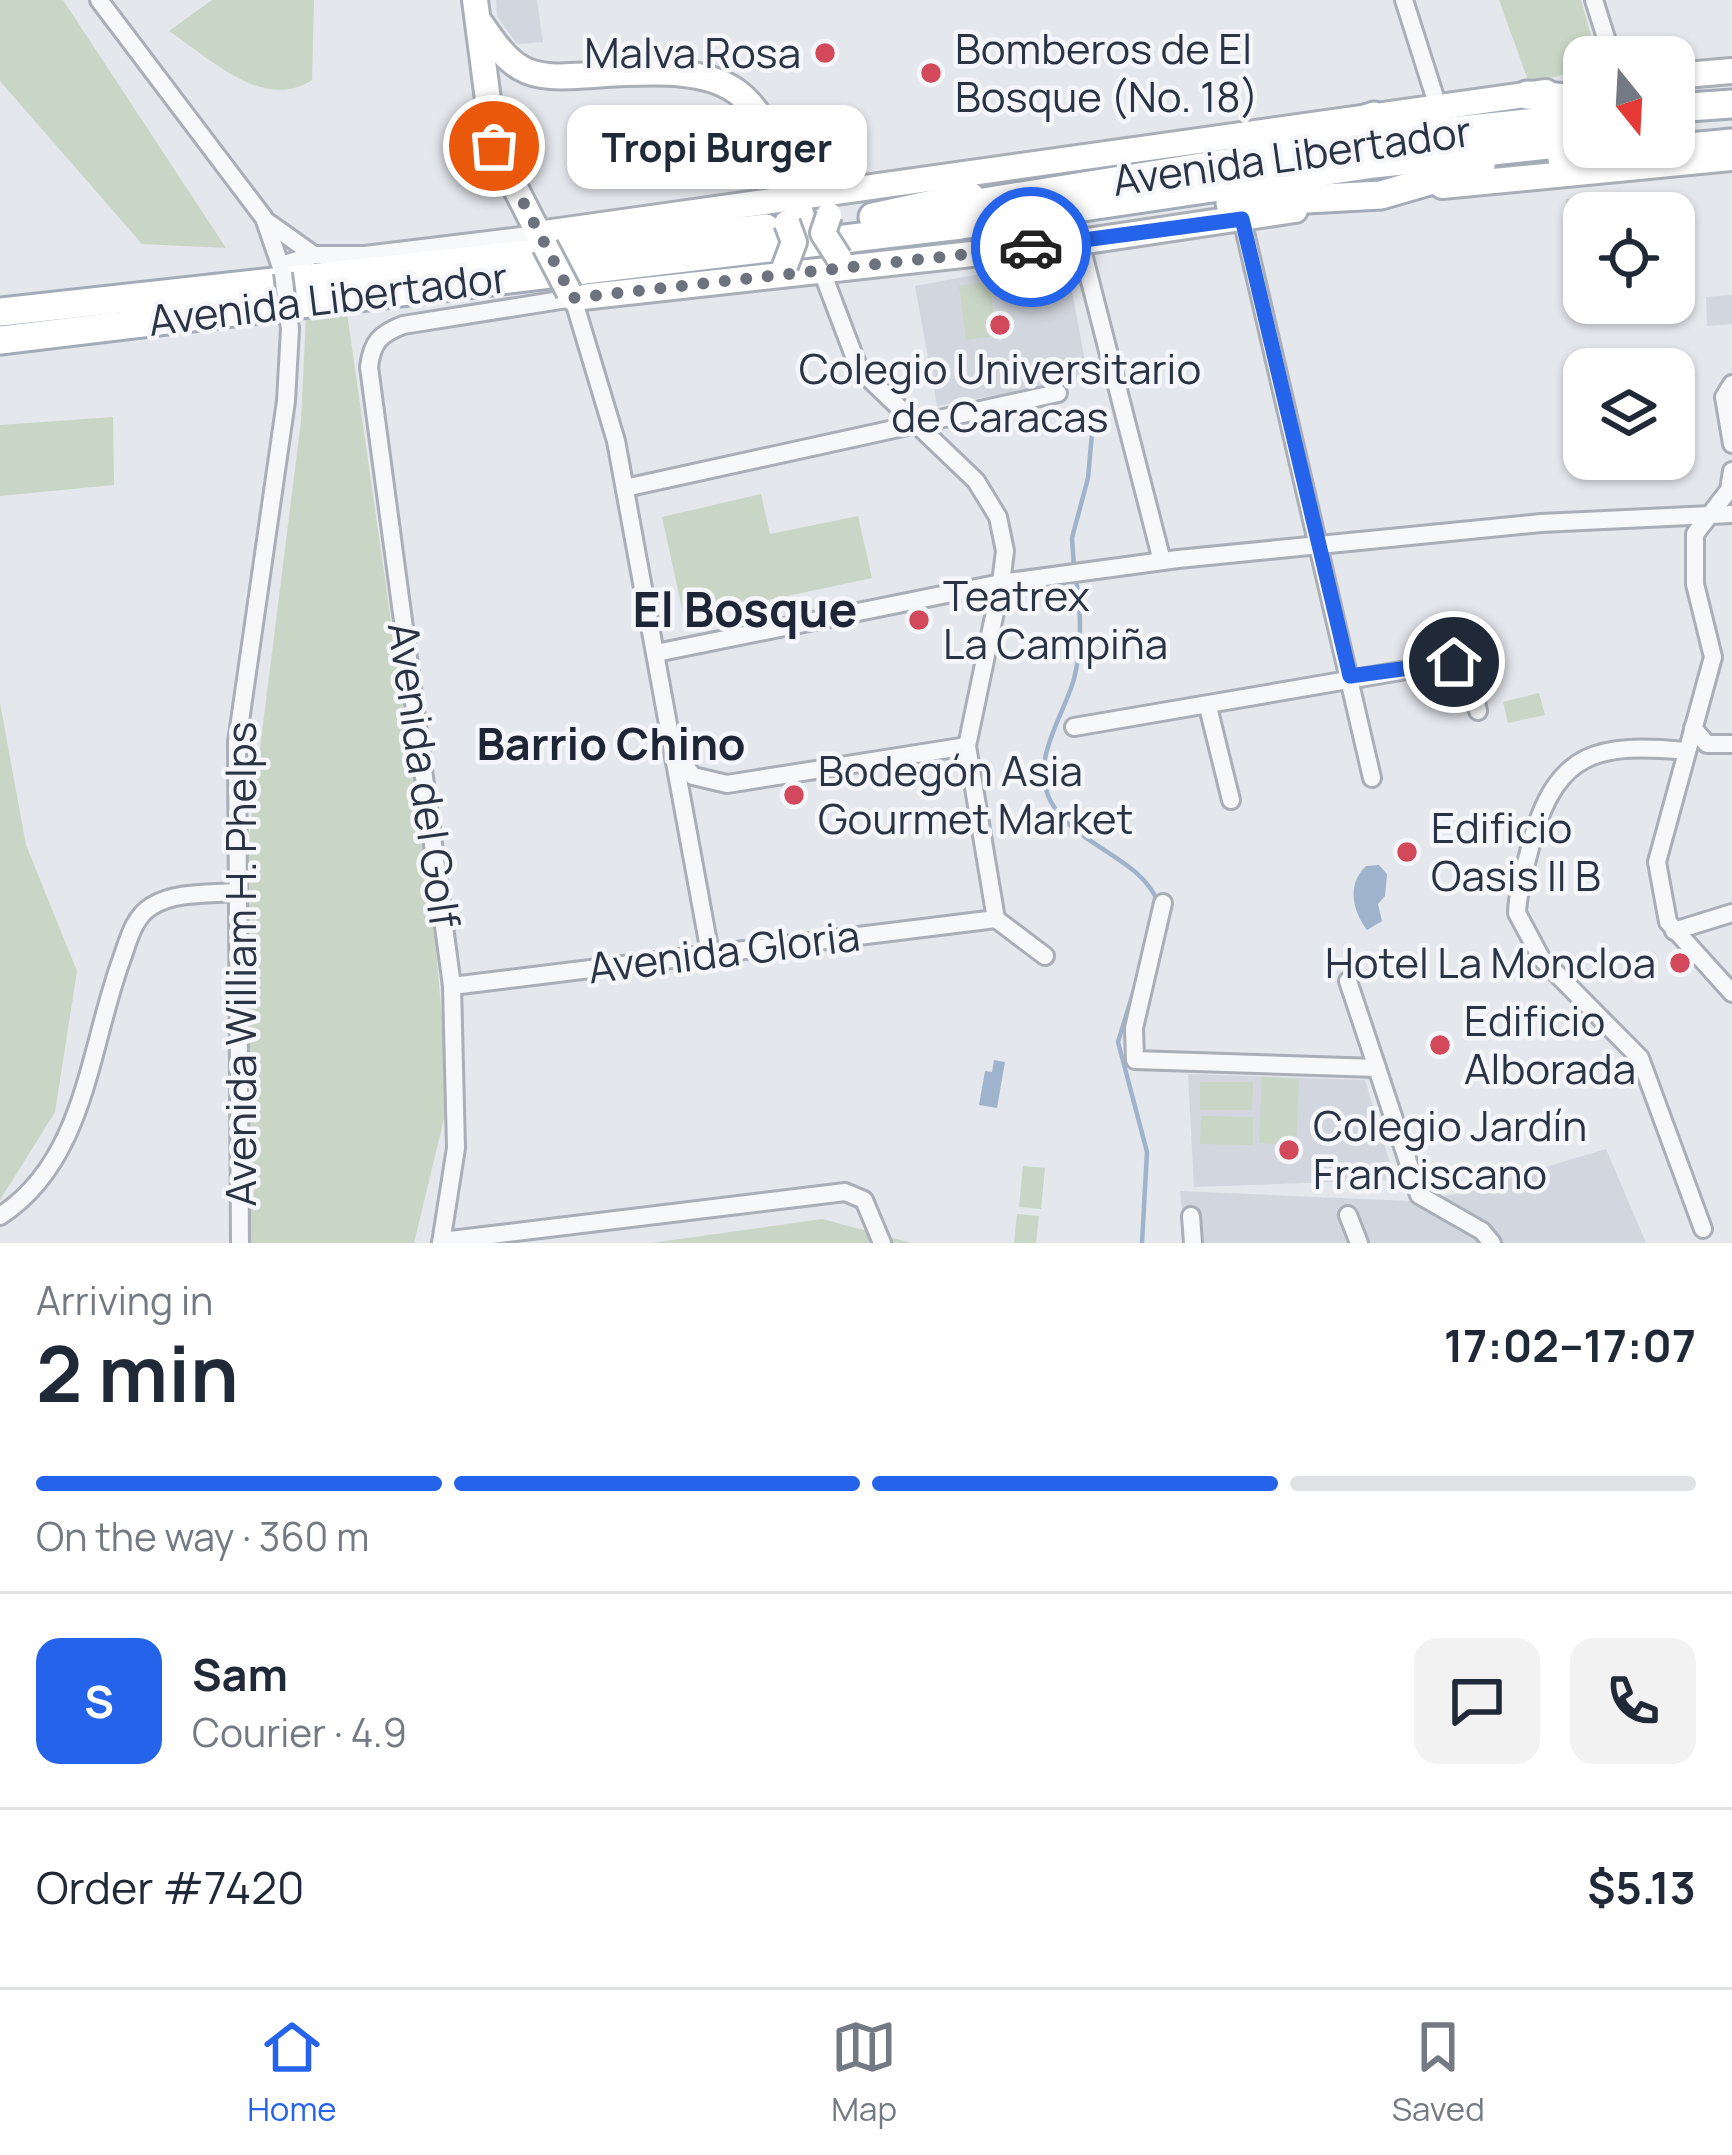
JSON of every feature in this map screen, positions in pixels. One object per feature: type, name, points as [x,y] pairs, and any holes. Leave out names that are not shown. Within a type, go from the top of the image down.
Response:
[{"type":"main road","points":[[477,10],[507,57],[541,75],[683,70],[723,81],[752,104],[773,134],[805,210],[823,233],[832,264]]},
{"type":"main road","points":[[477,10],[494,146],[571,295]]},
{"type":"main road","points":[[1695,74],[1732,71]]},
{"type":"main road","points":[[1695,90],[1732,88]]},
{"type":"main road","name":"Avenida Libertador","points":[[541,240],[805,210],[1563,89]]},
{"type":"main road","points":[[1527,95],[1563,98]]},
{"type":"main road","points":[[1695,107],[1732,104]]},
{"type":"main road","points":[[873,217],[1304,138],[1374,116]]},
{"type":"main road","name":"Avenida Libertador","points":[[0,312],[873,217],[1375,139],[1563,119]]},
{"type":"main road","points":[[1695,129],[1732,126]]},
{"type":"main road","name":"Avenida Libertador","points":[[0,340],[905,231],[1374,164],[1563,143]]},
{"type":"main road","points":[[905,231],[958,238],[1262,199],[1381,195],[1474,166],[1732,143]]},
{"type":"main road","name":"Avenida Libertador","points":[[571,295],[782,269],[1080,242],[1381,195],[1732,158]]},
{"type":"main road","points":[[782,269],[805,210]]},
{"type":"street","points":[[99,0],[264,218],[314,255]]},
{"type":"street","points":[[1404,0],[1439,110]]},
{"type":"street","points":[[1594,0],[1605,36]]},
{"type":"street","name":"Avenida William H. Phelps","points":[[240,1243],[234,892],[237,742],[286,401],[290,329],[282,269],[264,218]]},
{"type":"street","points":[[1242,219],[1372,778]]},
{"type":"street","name":"Avenida Libertador","points":[[282,269],[314,255],[365,256],[541,240]]},
{"type":"street","points":[[1080,242],[1162,561]]},
{"type":"street","points":[[832,264],[836,321],[859,369],[987,495],[1005,551],[967,746],[996,920],[1045,956]]},
{"type":"street","points":[[571,295],[606,394],[710,952]]},
{"type":"street","name":"Avenida Libertador","points":[[404,325],[571,295]]},
{"type":"street","name":"Avenida del Golf","points":[[404,325],[377,338],[369,368],[452,986],[456,1148],[441,1242]]},
{"type":"street","points":[[1732,384],[1724,397],[1732,444]]},
{"type":"street","points":[[625,488],[1058,394]]},
{"type":"street","points":[[1732,471],[1729,490],[1695,534],[1693,555],[1714,657],[1657,862],[1658,886],[1674,931],[1732,993]]},
{"type":"street","points":[[656,653],[1000,584],[1162,561],[1541,523],[1732,514]]},
{"type":"street","points":[[1074,727],[1208,707],[1350,676],[1454,662],[1470,673],[1478,711]]},
{"type":"street","points":[[1208,707],[1232,800]]},
{"type":"street","points":[[1693,728],[1707,743],[1732,744]]},
{"type":"street","points":[[676,753],[693,776],[727,784],[967,746]]},
{"type":"street","points":[[1686,751],[1601,752],[1567,769],[1541,810],[1516,913],[1541,958],[1640,1058],[1703,1229]]},
{"type":"street","points":[[0,1216],[25,1199],[56,1161],[77,1113],[97,1028],[133,927],[147,908],[166,899],[234,892]]},
{"type":"street","points":[[1163,903],[1132,1055],[1138,1060],[1377,1067]]},
{"type":"street","points":[[1674,931],[1732,913]]},
{"type":"street","name":"Avenida Gloria","points":[[452,986],[996,920]]},
{"type":"street","points":[[1348,981],[1419,1195],[1482,1232],[1492,1243]]},
{"type":"street","points":[[441,1242],[845,1192],[864,1200],[882,1243]]},
{"type":"street","points":[[1348,1215],[1359,1243]]},
{"type":"street","points":[[1190,1216],[1193,1243]]},
{"type":"shaded area","points":[[496,0],[537,0],[543,42],[517,44],[497,16]]},
{"type":"shaded area","name":"Colegio Universitario de Caracas","points":[[1066,258],[1088,378],[937,406],[915,286]]},
{"type":"shaded area","points":[[1732,295],[1732,324],[1707,326],[1706,297]]},
{"type":"shaded area","name":"Colegio Jardín Franciscano","points":[[1188,1074],[1365,1080],[1395,1180],[1194,1187]]},
{"type":"shaded area","points":[[1606,1149],[1646,1243],[1185,1243],[1180,1191],[1411,1201],[1456,1194]]},
{"type":"green space","points":[[0,0],[63,0],[226,248],[142,244],[0,81]]},
{"type":"green space","points":[[212,0],[314,0],[312,80],[275,90],[256,86],[219,67],[169,31]]},
{"type":"green space","points":[[1499,0],[1581,0],[1591,36],[1563,36],[1563,75],[1529,83]]},
{"type":"green space","points":[[989,281],[997,336],[966,340],[959,286]]},
{"type":"green space","points":[[347,313],[433,915],[449,1098],[414,1243],[245,1243],[247,852],[301,421],[306,316]]},
{"type":"green space","points":[[113,417],[114,485],[0,496],[0,425]]},
{"type":"green space","points":[[761,494],[770,534],[858,516],[872,578],[684,618],[662,517]]},
{"type":"green space","points":[[1539,693],[1545,715],[1508,723],[1503,702]]},
{"type":"green space","points":[[0,703],[26,845],[77,971],[55,1112],[0,1200]]},
{"type":"green space","points":[[1262,1077],[1299,1079],[1296,1145],[1259,1143]]},
{"type":"green space","points":[[1200,1082],[1253,1082],[1252,1110],[1200,1110]]},
{"type":"green space","points":[[1201,1116],[1253,1117],[1253,1145],[1200,1144]]},
{"type":"green space","points":[[1023,1166],[1045,1168],[1041,1209],[1019,1207]]},
{"type":"green space","points":[[1017,1214],[1039,1216],[1036,1243],[1014,1243]]},
{"type":"green space","points":[[822,1219],[912,1243],[651,1243]]},
{"type":"water","points":[[1379,865],[1387,874],[1385,896],[1378,904],[1382,921],[1367,930],[1355,906],[1354,890],[1366,866]]},
{"type":"water","points":[[994,1060],[1005,1062],[997,1108],[979,1105],[985,1071],[992,1072]]},
{"type":"waterway","points":[[1074,567],[1072,538],[1088,478],[1094,411]]},
{"type":"waterway","points":[[1076,579],[1077,667],[1050,740],[1045,787],[1062,817],[1137,873],[1158,902]]},
{"type":"waterway","points":[[1137,980],[1118,1042],[1147,1152],[1142,1243]]},
{"type":"way so far","points":[[494,146],[573,298],[1031,247]]},
{"type":"place","name":"Malva Rosa","points":[[825,53]]},
{"type":"place","name":"Bomberos de El Bosque (No. 18)","points":[[931,73]]},
{"type":"place","name":"Tropi Burger","points":[[494,146]]},
{"type":"place","name":"Colegio Universitario de Caracas","points":[[1000,325]]},
{"type":"place","name":"Teatrex La Campiña","points":[[919,620]]},
{"type":"place","name":"Bodegón Asia Gourmet Market","points":[[794,795]]},
{"type":"place","name":"Edificio Oasis II B","points":[[1407,852]]},
{"type":"place","name":"Hotel La Moncloa","points":[[1680,963]]},
{"type":"place","name":"Edificio Alborada","points":[[1440,1045]]},
{"type":"place","name":"Colegio Jardín Franciscano","points":[[1289,1150]]},
{"type":"district","name":"El Bosque","points":[[745,610]]},
{"type":"district","name":"Barrio Chino","points":[[611,744]]},
{"type":"route","points":[[1031,247],[1242,219],[1350,676],[1454,662]]}]
